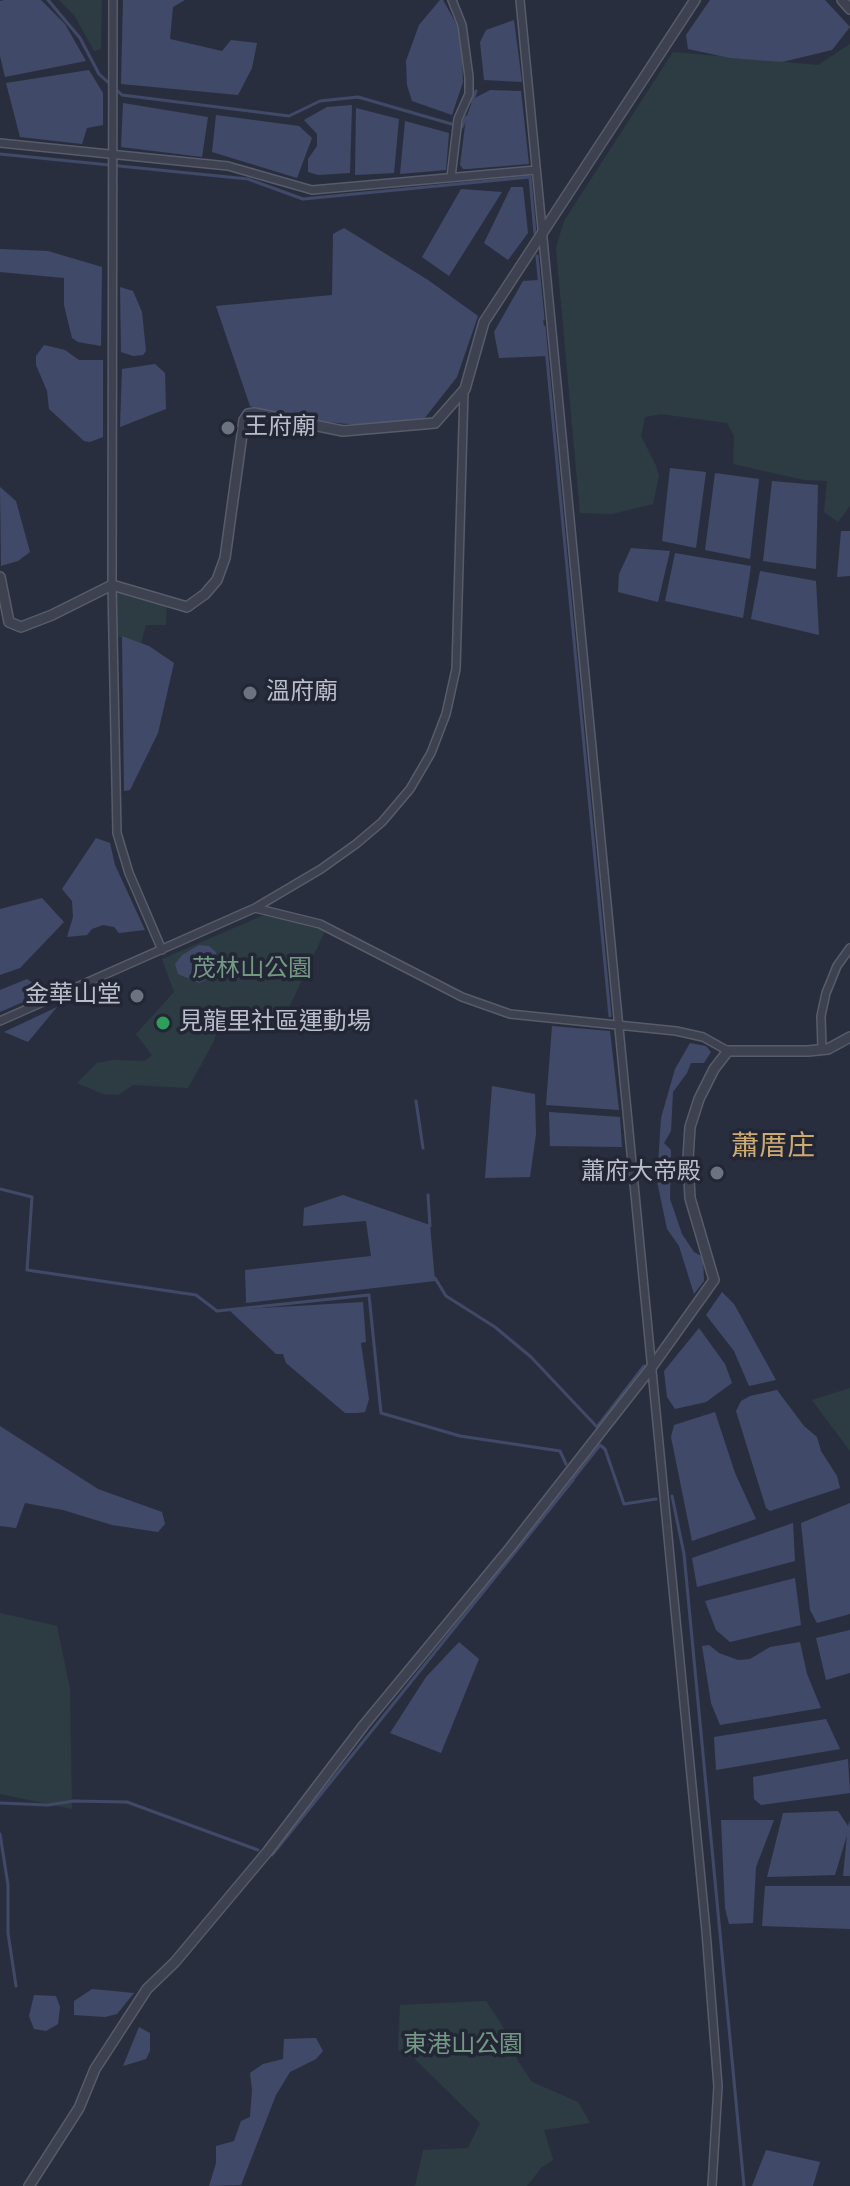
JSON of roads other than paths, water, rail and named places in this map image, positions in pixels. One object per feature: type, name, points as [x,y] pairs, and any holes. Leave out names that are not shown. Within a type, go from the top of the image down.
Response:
[{"type":"street","points":[[113,0],[112,585],[117,833],[129,873],[162,950]]},
{"type":"street","points":[[451,177],[458,119],[469,94],[462,25],[452,0]]},
{"type":"street","points":[[520,0],[718,2086],[712,2186]]},
{"type":"street","points":[[0,1021],[255,908],[321,869],[382,822],[410,789],[431,753],[446,714],[456,669],[465,389],[484,322],[695,0]]},
{"type":"street","points":[[842,0],[850,9]]},
{"type":"street","points":[[0,143],[228,166],[312,190],[536,170]]},
{"type":"street","points":[[0,577],[9,622],[21,627],[112,585],[187,607],[217,580],[225,558],[244,420],[248,414],[343,431],[435,423],[465,389]]},
{"type":"street","points":[[255,908],[320,924],[462,997],[510,1014],[584,1023],[619,1023],[703,1037],[728,1051],[828,1049],[850,1037]]},
{"type":"street","points":[[822,1048],[821,1016],[826,993],[837,966],[850,948]]},
{"type":"street","points":[[29,2186],[79,2108],[95,2069],[147,1989],[175,1962],[268,1851],[364,1725],[510,1548],[651,1368],[714,1280],[690,1198],[688,1159],[690,1127],[699,1099],[714,1069],[728,1051]]},
{"type":"water","points":[[41,0],[65,24],[86,61],[5,77],[0,56],[0,1]]},
{"type":"water","points":[[123,0],[185,0],[173,7],[170,39],[222,51],[231,40],[257,43],[252,68],[238,95],[121,84]]},
{"type":"water","points":[[443,0],[458,27],[462,56],[463,82],[452,115],[412,101],[407,85],[406,61],[419,25]]},
{"type":"water","points":[[710,0],[825,0],[850,27],[832,50],[782,62],[730,58],[688,49],[686,35]]},
{"type":"water","points":[[514,20],[522,82],[484,80],[480,42],[486,30]]},
{"type":"water","points":[[89,70],[103,93],[103,125],[87,128],[82,144],[20,137],[6,83]]},
{"type":"water","points":[[490,90],[521,91],[529,164],[468,169],[460,165],[466,118],[473,99]]},
{"type":"water","points":[[123,103],[208,117],[202,157],[121,147]]},
{"type":"water","points":[[352,105],[350,173],[318,175],[308,172],[308,159],[317,146],[317,134],[304,120],[327,107]]},
{"type":"water","points":[[356,108],[399,119],[394,173],[355,175]]},
{"type":"water","points":[[216,115],[299,126],[312,138],[297,178],[212,152]]},
{"type":"water","points":[[405,121],[449,133],[446,170],[400,174]]},
{"type":"water","points":[[511,187],[523,187],[528,233],[508,260],[484,243]]},
{"type":"water","points":[[461,189],[502,192],[449,276],[422,257]]},
{"type":"water","points":[[344,228],[428,280],[478,316],[457,377],[424,419],[359,425],[305,420],[250,406],[216,306],[332,295],[333,234]]},
{"type":"water","points":[[0,249],[48,251],[102,267],[101,346],[72,338],[64,305],[64,278],[0,272]]},
{"type":"water","points":[[539,280],[547,356],[499,358],[494,332],[523,281]]},
{"type":"water","points":[[120,287],[133,291],[142,312],[146,351],[143,355],[121,352]]},
{"type":"water","points":[[44,345],[65,350],[79,360],[103,360],[103,437],[84,441],[49,409],[47,391],[36,365],[36,356]]},
{"type":"water","points":[[155,364],[165,373],[166,409],[120,427],[122,369]]},
{"type":"water","points":[[670,468],[706,472],[696,548],[662,541]]},
{"type":"water","points":[[715,473],[759,479],[750,559],[705,550]]},
{"type":"water","points":[[772,481],[818,485],[816,569],[763,561]]},
{"type":"water","points":[[0,487],[16,501],[30,552],[18,561],[1,566]]},
{"type":"water","points":[[841,531],[850,531],[850,576],[837,577]]},
{"type":"water","points":[[631,548],[670,551],[658,602],[618,592],[619,574]]},
{"type":"water","points":[[675,553],[751,566],[743,618],[665,601]]},
{"type":"water","points":[[760,571],[816,581],[819,635],[751,619]]},
{"type":"water","points":[[122,636],[149,646],[174,663],[158,733],[130,790],[124,791]]},
{"type":"water","points":[[96,838],[110,843],[115,865],[145,930],[119,933],[114,927],[103,925],[92,929],[87,935],[67,937],[73,917],[72,901],[62,889]]},
{"type":"water","points":[[42,898],[64,922],[20,968],[0,975],[0,909]]},
{"type":"water","points":[[199,945],[209,946],[216,952],[218,964],[211,978],[199,983],[178,974],[175,964],[182,955]]},
{"type":"water","points":[[27,979],[46,992],[0,1012],[0,990]]},
{"type":"water","points":[[57,1007],[28,1042],[4,1032]]},
{"type":"water","points":[[552,1026],[610,1031],[619,1110],[546,1105]]},
{"type":"water","points":[[690,1043],[706,1046],[711,1052],[704,1063],[691,1063],[673,1092],[671,1131],[664,1143],[671,1150],[670,1199],[682,1234],[694,1252],[703,1257],[704,1281],[694,1294],[679,1246],[667,1229],[657,1181],[661,1118],[675,1069]]},
{"type":"water","points":[[492,1086],[535,1094],[536,1134],[530,1177],[485,1178]]},
{"type":"water","points":[[549,1112],[620,1117],[622,1147],[550,1146]]},
{"type":"water","points":[[343,1195],[430,1225],[435,1281],[246,1303],[245,1270],[371,1256],[366,1221],[303,1226],[304,1208]]},
{"type":"water","points":[[722,1292],[734,1304],[776,1380],[749,1386],[734,1351],[706,1315]]},
{"type":"water","points":[[363,1302],[366,1342],[361,1343],[369,1399],[365,1412],[357,1413],[345,1413],[286,1363],[283,1354],[276,1354],[229,1310]]},
{"type":"water","points":[[699,1328],[725,1364],[732,1383],[706,1402],[675,1409],[667,1397],[664,1371]]},
{"type":"water","points":[[777,1390],[804,1426],[817,1437],[840,1488],[770,1511],[766,1508],[736,1411],[741,1401],[750,1396]]},
{"type":"water","points":[[715,1412],[735,1473],[756,1519],[692,1541],[671,1437],[674,1425]]},
{"type":"water","points":[[0,1426],[98,1489],[162,1512],[165,1524],[158,1532],[112,1525],[63,1510],[25,1503],[16,1528],[0,1526]]},
{"type":"water","points":[[850,1503],[850,1614],[817,1623],[810,1610],[801,1523]]},
{"type":"water","points":[[793,1523],[795,1561],[697,1587],[692,1558]]},
{"type":"water","points":[[795,1578],[801,1625],[730,1642],[716,1630],[705,1601]]},
{"type":"water","points":[[850,1630],[850,1673],[826,1680],[816,1638]]},
{"type":"water","points":[[459,1642],[479,1659],[441,1753],[390,1733],[426,1677]]},
{"type":"water","points":[[800,1642],[807,1674],[821,1708],[720,1725],[711,1703],[702,1646],[709,1645],[719,1653],[738,1660],[750,1659],[770,1647]]},
{"type":"water","points":[[826,1719],[840,1749],[716,1770],[714,1737]]},
{"type":"water","points":[[848,1759],[850,1793],[761,1805],[754,1799],[753,1777]]},
{"type":"water","points":[[838,1811],[848,1826],[850,1820],[850,1876],[843,1876],[847,1835],[835,1875],[767,1877],[783,1813]]},
{"type":"water","points":[[721,1820],[774,1820],[756,1867],[753,1923],[729,1924],[725,1908]]},
{"type":"water","points":[[765,1886],[850,1886],[850,1929],[762,1926]]},
{"type":"water","points":[[92,1989],[134,1993],[117,2014],[105,2017],[74,2015],[74,2001]]},
{"type":"water","points":[[34,1995],[56,1996],[60,2007],[58,2024],[46,2031],[34,2029],[29,2016]]},
{"type":"water","points":[[139,2027],[150,2033],[150,2051],[146,2059],[123,2066]]},
{"type":"water","points":[[316,2038],[323,2051],[316,2059],[290,2072],[276,2095],[241,2185],[209,2186],[216,2163],[216,2146],[234,2141],[241,2121],[250,2117],[250,2073],[263,2064],[283,2059],[284,2039]]},
{"type":"water","points":[[766,2150],[820,2162],[813,2186],[752,2186]]},
{"type":"waterway","points":[[48,0],[80,38],[99,74],[122,95],[289,116],[320,101],[358,97],[462,127],[466,117]]},
{"type":"waterway","points":[[472,102],[476,91]]},
{"type":"waterway","points":[[0,154],[248,179],[303,199],[530,177],[535,233]]},
{"type":"waterway","points":[[537,256],[543,319]]},
{"type":"waterway","points":[[544,327],[610,1016]]},
{"type":"waterway","points":[[416,1101],[423,1148]]},
{"type":"waterway","points":[[0,1189],[32,1197],[27,1270],[196,1295],[217,1311],[369,1295],[381,1413],[460,1436],[560,1451],[566,1464]]},
{"type":"waterway","points":[[428,1195],[430,1226]]},
{"type":"waterway","points":[[435,1278],[446,1296],[495,1327],[531,1357],[597,1427],[644,1366]]},
{"type":"waterway","points":[[573,1479],[600,1445],[605,1449],[624,1504],[656,1499]]},
{"type":"waterway","points":[[272,1855],[573,1480]]},
{"type":"waterway","points":[[672,1496],[684,1554],[744,2186]]},
{"type":"waterway","points":[[0,1803],[127,1802],[258,1850]]},
{"type":"waterway","points":[[0,1834],[8,1885],[8,1933],[16,1986]]},
{"type":"place","name":"王府廟","points":[[228,428]]},
{"type":"place","name":"溫府廟","points":[[250,693]]},
{"type":"place","name":"金華山堂","points":[[137,996]]},
{"type":"place","name":"見龍里社區運動場","points":[[163,1023]]},
{"type":"place","name":"蕭府大帝殿","points":[[717,1173]]},
{"type":"district","name":"蕭厝庄","points":[[773,1147]]},
{"type":"park label","name":"茂林山公園","points":[[252,970]]},
{"type":"park label","name":"東港山公園","points":[[463,2046]]}]
